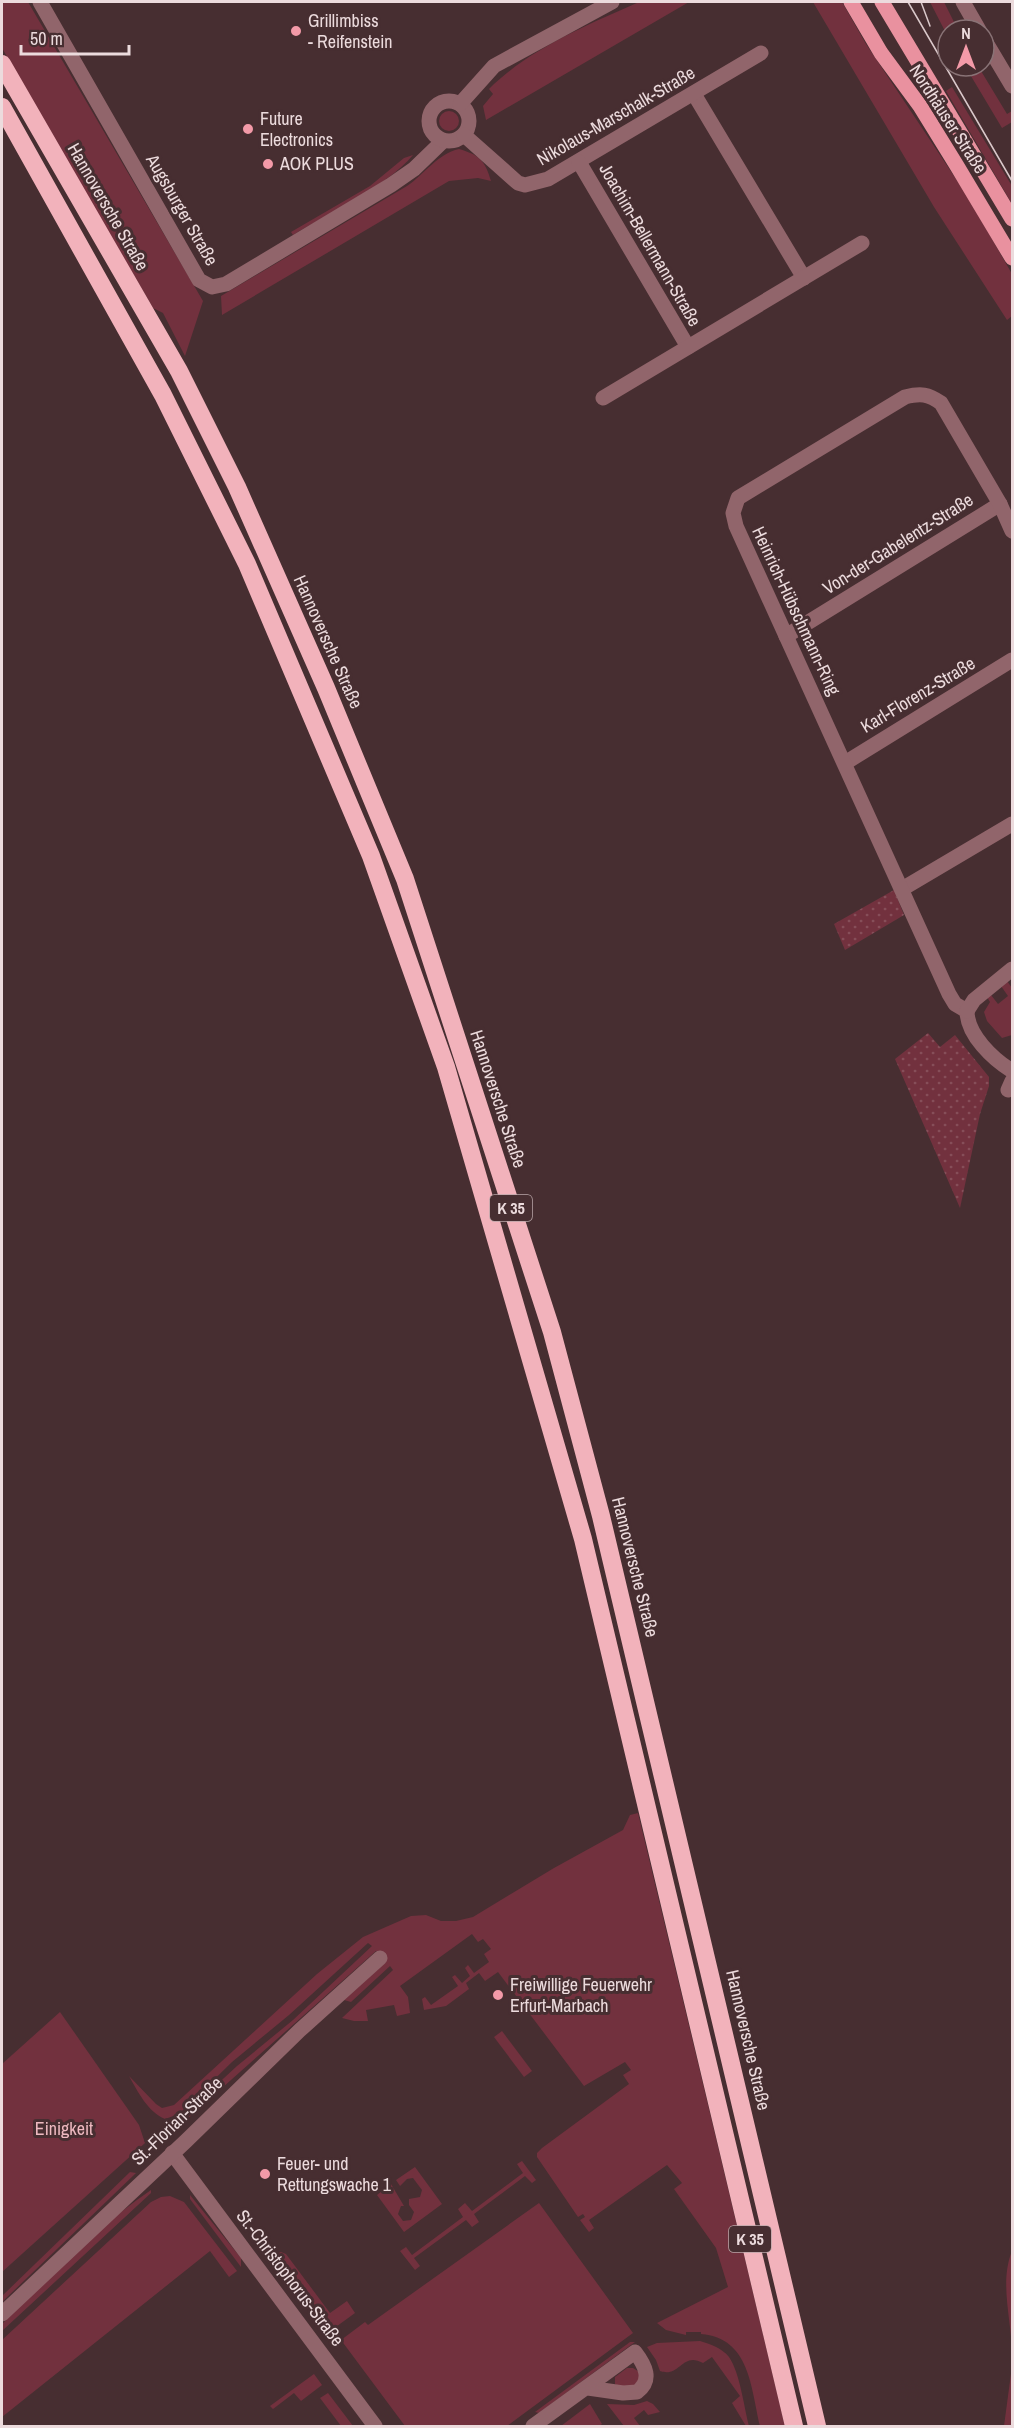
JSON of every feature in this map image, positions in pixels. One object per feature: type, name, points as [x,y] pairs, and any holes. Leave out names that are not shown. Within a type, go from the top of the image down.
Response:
[{"type":"highway","name":"Hannoversche Straße","points":[[2,64],[179,371],[237,487],[326,688],[405,879],[552,1332],[601,1516],[817,2427]]},
{"type":"highway","name":"K 35","points":[[2,107],[163,395],[247,564],[371,856],[446,1067],[583,1539],[794,2427]]},
{"type":"main road","name":"Nordhäuser Straße","points":[[851,2],[881,53],[920,106],[1012,258]]},
{"type":"main road","name":"Nordhäuser Straße","points":[[882,2],[1012,219]]},
{"type":"street","name":"Augsburger Straße","points":[[40,2],[199,280],[212,287],[226,284],[391,185],[414,169],[444,141],[455,141],[464,135]]},
{"type":"street","points":[[460,104],[494,66],[612,2]]},
{"type":"street","points":[[963,2],[972,18]]},
{"type":"street","name":"Nikolaus-Marschalk-Straße","points":[[464,135],[518,183],[525,185],[548,179],[761,53]]},
{"type":"street","points":[[996,59],[1012,86]]},
{"type":"street","points":[[694,94],[804,278]]},
{"type":"street","points":[[444,141],[433,134],[429,122],[429,115],[437,105],[443,102],[460,104],[465,108],[470,124],[464,135]]},
{"type":"street","name":"Joachim-Bellermann-Straße","points":[[579,162],[688,347]]},
{"type":"street","name":"Joachim-Bellermann-Straße","points":[[603,398],[862,243]]},
{"type":"street","name":"Heinrich-Hübschmann-Ring","points":[[1012,531],[1000,504],[941,403],[929,395],[918,393],[905,397],[738,498],[734,513],[736,526],[949,994],[955,1004],[967,1011],[969,1023],[978,1039],[989,1052],[1012,1071]]},
{"type":"street","name":"Von-der-Gabelentz-Straße","points":[[786,636],[1000,504]]},
{"type":"street","name":"Karl-Florenz-Straße","points":[[845,763],[1012,660]]},
{"type":"street","points":[[902,889],[1012,824]]},
{"type":"street","points":[[967,1011],[974,1000],[1012,969]]},
{"type":"street","name":"St.-Florian-Straße","points":[[2,2314],[300,2030],[380,1958]]},
{"type":"street","name":"St.-Christophorus-Straße","points":[[172,2153],[375,2427]]},
{"type":"street","points":[[533,2427],[588,2388]]},
{"type":"green space","points":[[2,2],[28,2],[203,301],[185,356],[163,313],[153,308],[2,48]]},
{"type":"green space","points":[[639,2],[689,2],[486,120],[483,106],[493,94],[489,89],[505,75],[560,39]]},
{"type":"green space","points":[[813,2],[842,2],[866,44],[968,197],[1012,274],[1012,316],[1007,320],[934,207]]},
{"type":"green space","points":[[930,2],[944,2],[952,18],[938,18]]},
{"type":"green space","points":[[972,78],[985,78],[1007,114],[1012,111],[1012,122],[1002,128]]},
{"type":"green space","points":[[952,87],[1012,186],[1012,204],[946,91]]},
{"type":"green space","points":[[449,111],[456,114],[459,121],[456,128],[449,131],[442,128],[439,121],[442,114]]},
{"type":"green space","points":[[459,149],[472,154],[484,163],[491,181],[478,178],[449,181],[222,315],[221,296],[407,186],[444,155]]},
{"type":"green space","points":[[413,155],[402,167],[373,189],[293,235],[291,232],[370,186],[404,158]]},
{"type":"green space","points":[[894,890],[904,915],[845,950],[834,924]]},
{"type":"green space","points":[[1007,981],[1012,988],[1012,1035],[1002,1038],[987,1021],[984,1012],[990,1002],[987,997],[991,995],[998,1004],[1008,996],[1001,986]]},
{"type":"green space","points":[[928,1033],[940,1047],[955,1035],[989,1077],[989,1086],[980,1114],[960,1208],[895,1059]]},
{"type":"green space","points":[[638,1813],[785,2426],[760,2426],[746,2367],[730,2345],[717,2338],[701,2334],[701,2332],[686,2332],[686,2335],[666,2330],[657,2323],[728,2287],[716,2248],[674,2189],[682,2183],[667,2165],[589,2220],[594,2228],[589,2232],[580,2220],[585,2217],[583,2214],[578,2217],[537,2157],[537,2153],[542,2148],[629,2084],[623,2075],[631,2070],[625,2062],[584,2086],[498,1972],[485,1981],[479,1973],[466,1983],[469,1989],[446,2006],[424,2010],[422,1999],[425,1997],[431,2005],[458,1986],[452,1977],[455,1975],[462,1983],[470,1976],[465,1968],[468,1965],[474,1973],[489,1962],[484,1954],[491,1949],[483,1939],[478,1942],[472,1934],[400,1986],[408,1997],[410,2013],[397,2016],[394,2005],[366,2010],[368,2021],[342,2018],[393,1970],[390,1966],[351,2002],[344,2000],[386,1962],[376,1951],[186,2120],[184,2115],[237,2066],[293,2020],[372,1946],[368,1943],[289,2015],[232,2062],[179,2114],[165,2119],[153,2112],[129,2076],[162,2108],[174,2105],[317,1974],[363,1937],[411,1916],[426,1915],[441,1921],[456,1921],[473,1917],[623,1830],[630,1815]]},
{"type":"green space","name":"Einigkeit","points":[[60,2012],[139,2125],[145,2143],[2,2272],[2,2064]]},
{"type":"green space","points":[[502,2031],[532,2071],[524,2077],[494,2037]]},
{"type":"green space","points":[[522,2161],[536,2180],[532,2183],[525,2176],[474,2214],[479,2222],[472,2227],[466,2220],[414,2258],[420,2266],[415,2270],[400,2251],[406,2247],[412,2255],[463,2217],[458,2209],[465,2203],[472,2211],[523,2173],[517,2164]]},
{"type":"green space","points":[[415,2167],[442,2204],[404,2232],[377,2195],[391,2184],[404,2206],[401,2206],[398,2214],[403,2221],[411,2220],[414,2212],[409,2205],[409,2199],[420,2197],[422,2190],[413,2178],[407,2179],[400,2186],[396,2180]]},
{"type":"green space","points":[[130,2172],[136,2173],[2,2302],[2,2296]]},
{"type":"green space","points":[[151,2190],[151,2193],[2,2331],[2,2324],[74,2254],[111,2220]]},
{"type":"green space","points":[[190,2195],[241,2258],[241,2267],[190,2199]]},
{"type":"green space","points":[[170,2196],[184,2202],[237,2271],[229,2277],[210,2251],[2,2417],[2,2340],[151,2202]]},
{"type":"green space","points":[[539,2203],[633,2333],[507,2426],[405,2426],[341,2340],[365,2322],[368,2325]]},
{"type":"green space","points":[[1012,2251],[1012,2354],[1006,2289],[1008,2263]]},
{"type":"green space","points":[[281,2252],[286,2254],[330,2313],[347,2301],[355,2313],[333,2329],[276,2254]]},
{"type":"green space","points":[[700,2341],[712,2345],[729,2357],[739,2381],[749,2426],[746,2426],[732,2403],[740,2396],[712,2357],[703,2363],[690,2360],[672,2371],[660,2371],[647,2347],[657,2343]]},
{"type":"green space","points":[[630,2342],[635,2342],[539,2413],[535,2412]]},
{"type":"green space","points":[[1012,2366],[1012,2426],[1004,2426]]},
{"type":"green space","points":[[627,2368],[633,2368],[641,2373],[637,2387],[618,2387],[615,2384],[615,2377]]},
{"type":"green space","points":[[314,2374],[322,2385],[301,2401],[294,2393],[273,2409],[270,2406]]},
{"type":"green space","points":[[328,2393],[353,2426],[341,2426],[320,2398]]},
{"type":"green space","points":[[647,2401],[660,2412],[648,2415],[644,2410],[634,2418],[640,2426],[624,2426],[607,2404],[634,2405]]},
{"type":"green space","points":[[590,2404],[602,2424],[599,2426],[561,2426]]},
{"type":"tram line","points":[[908,2],[1012,181]]},
{"type":"tram line","points":[[921,2],[930,26]]},
{"type":"place","name":"Grillimbiss - Reifenstein","points":[[296,31]]},
{"type":"place","name":"Future Electronics","points":[[248,129]]},
{"type":"place","name":"AOK PLUS","points":[[268,164]]},
{"type":"place","name":"Freiwillige Feuerwehr Erfurt-Marbach","points":[[498,1995]]},
{"type":"place","name":"Feuer- und Rettungswache 1","points":[[265,2174]]}]
